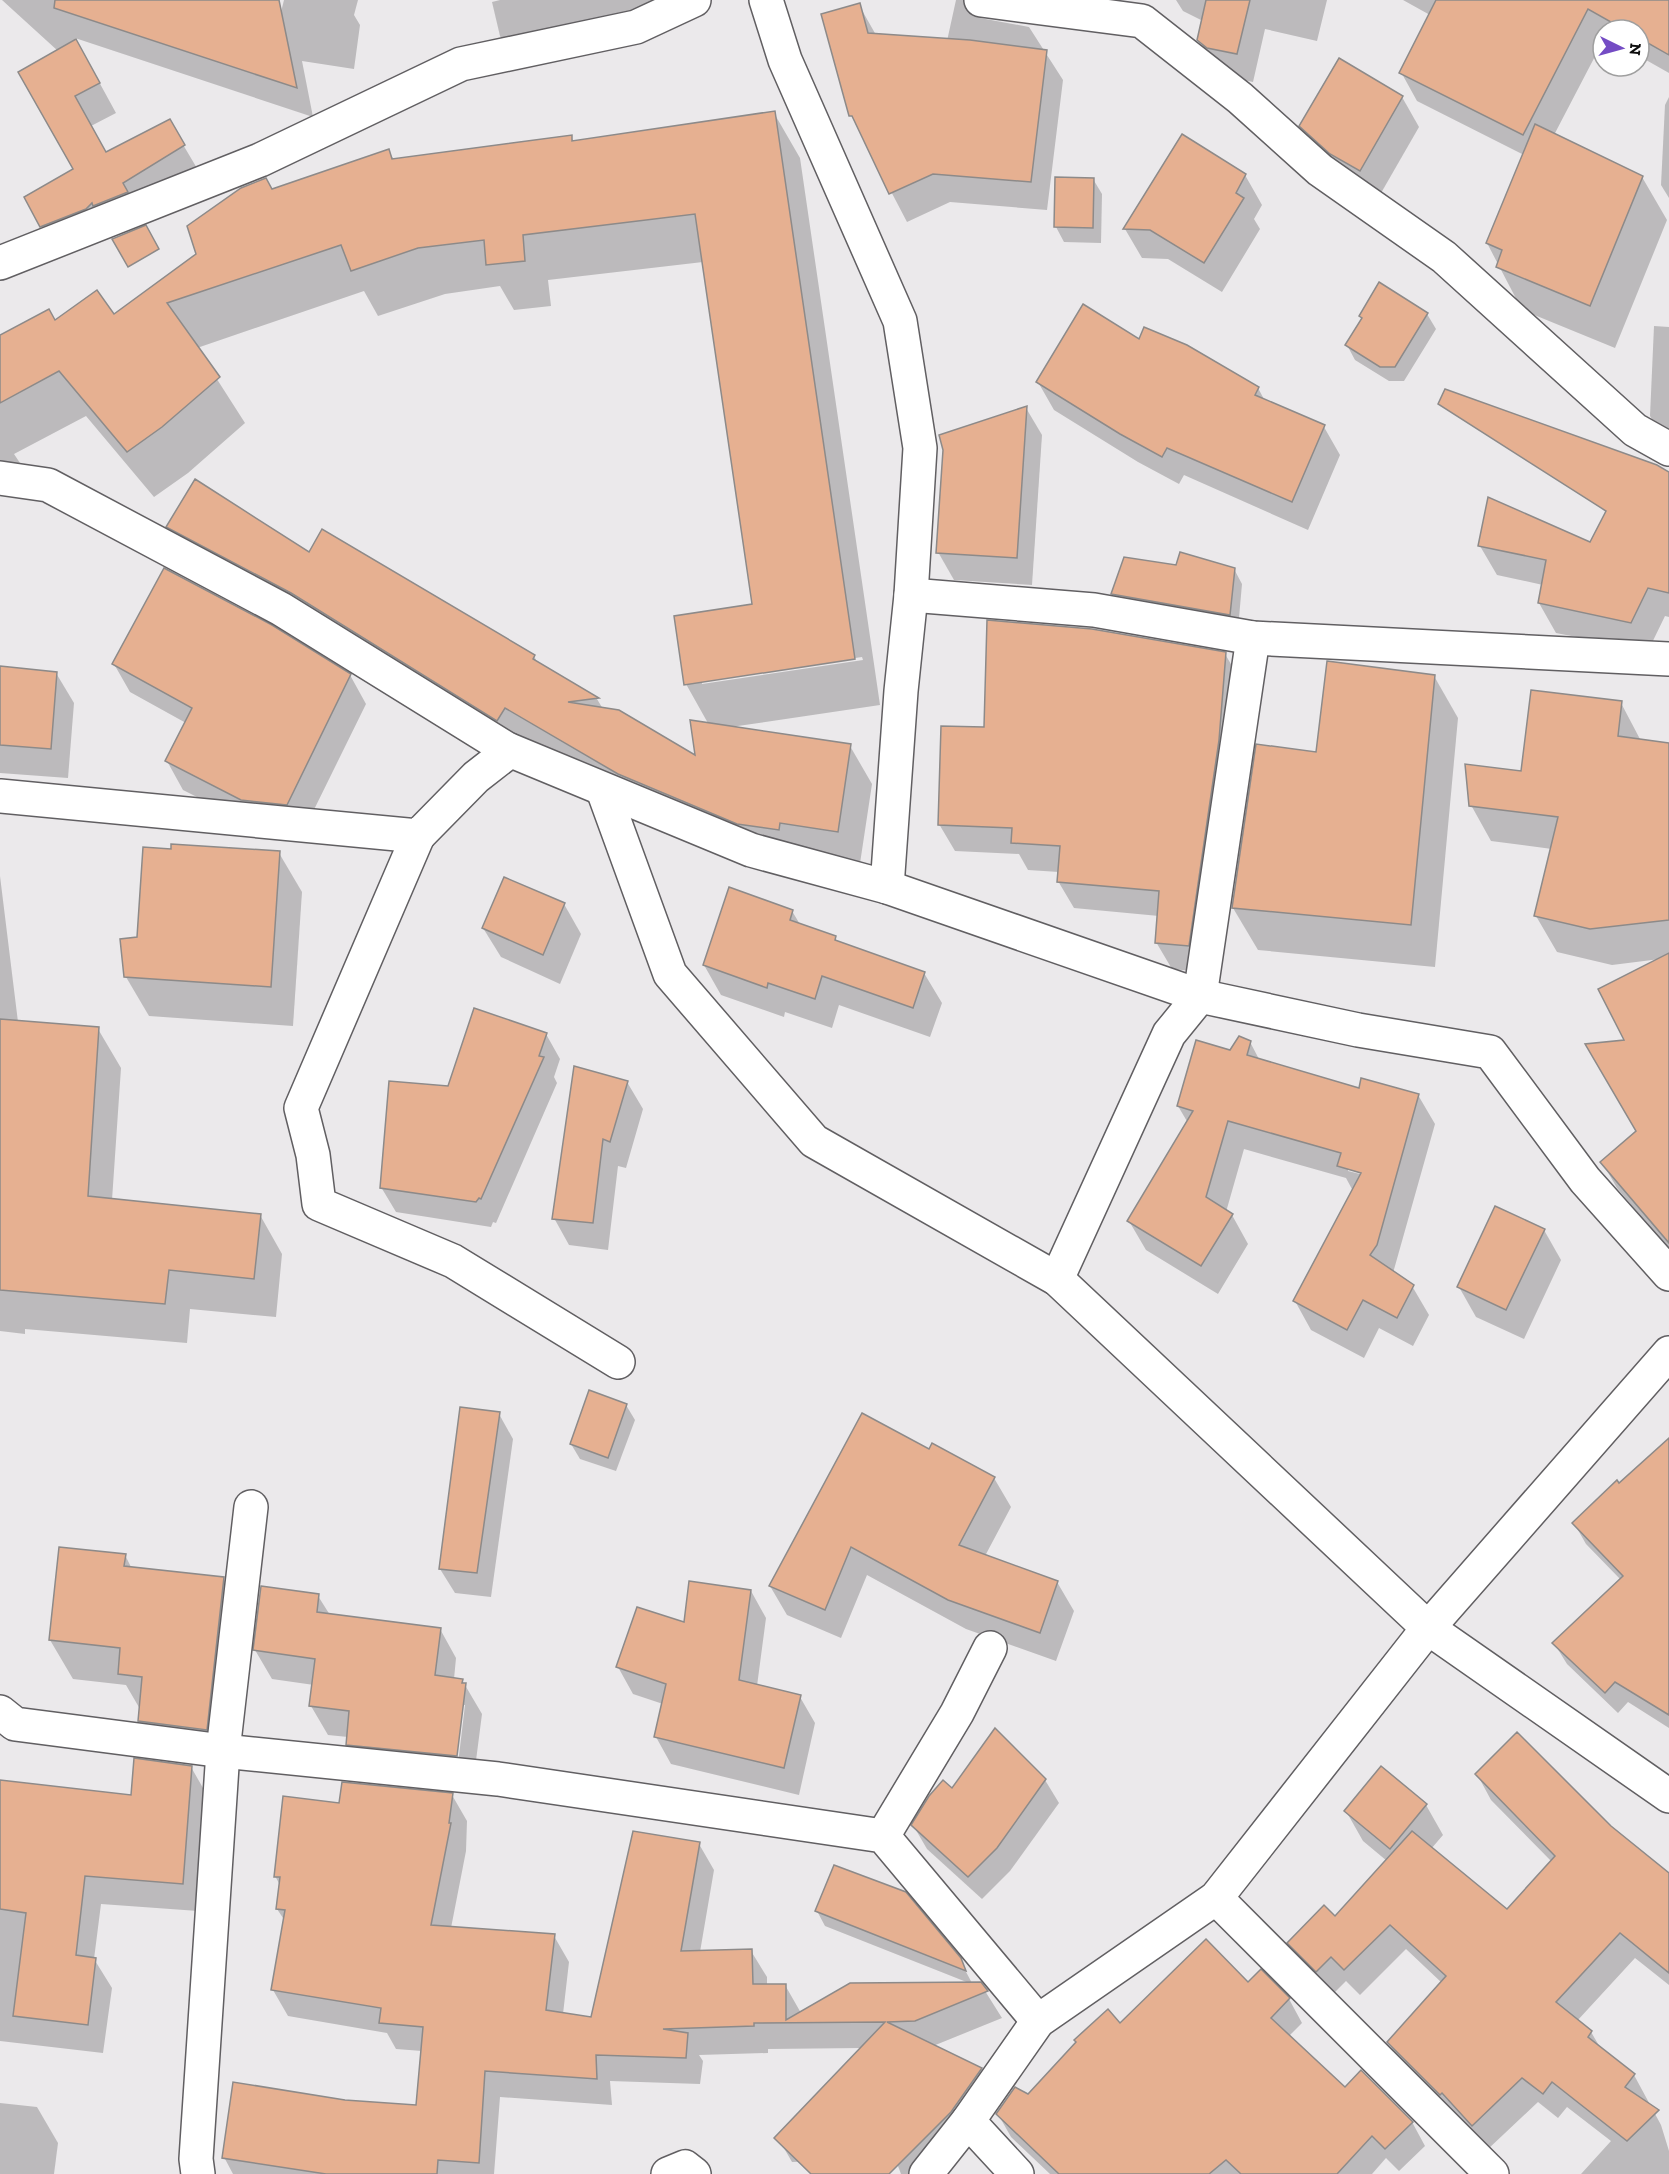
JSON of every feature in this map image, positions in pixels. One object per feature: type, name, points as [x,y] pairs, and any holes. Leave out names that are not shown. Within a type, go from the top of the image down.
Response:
[{"type":"street","points":[[0,263],[260,160],[461,64],[636,27],[694,0]]},
{"type":"street","points":[[766,0],[785,60],[900,321],[920,448],[911,595],[901,691],[887,887]]},
{"type":"street","points":[[981,0],[1142,21],[1240,99],[1320,170],[1444,257],[1635,430],[1669,449]]},
{"type":"street","points":[[0,478],[48,485],[281,609],[507,749],[751,850],[887,887],[1200,996],[1358,1030],[1490,1052],[1585,1180],[1669,1274]]},
{"type":"street","points":[[911,595],[1094,610],[1253,638],[1669,659]]},
{"type":"street","points":[[1057,1279],[1169,1034],[1200,996],[1253,638]]},
{"type":"street","points":[[507,749],[503,756],[476,777],[418,836],[301,1108],[313,1155],[319,1204],[453,1261],[618,1362]]},
{"type":"street","points":[[603,790],[670,974],[814,1141],[1057,1279],[1428,1628],[1669,1796]]},
{"type":"street","points":[[0,796],[418,836]]},
{"type":"street","points":[[926,2174],[968,2121],[1038,2021],[1216,1898],[1428,1628],[1669,1353]]},
{"type":"street","points":[[198,2174],[196,2159],[223,1751],[251,1507]]},
{"type":"street","points":[[883,1836],[957,1713],[990,1648]]},
{"type":"street","points":[[0,1712],[15,1724],[223,1751],[498,1779],[883,1836],[1038,2021]]},
{"type":"street","points":[[1216,1898],[1492,2174]]},
{"type":"street","points":[[968,2121],[1017,2174]]},
{"type":"street","points":[[668,2174],[685,2167],[694,2174]]},
{"type":"building","points":[[55,0],[279,0],[297,88],[54,8]]},
{"type":"building","points":[[1206,0],[1250,0],[1237,54],[1207,48],[1197,40]]},
{"type":"building","points":[[1436,0],[1669,0],[1669,55],[1651,45],[1651,18],[1604,18],[1588,9],[1523,135],[1399,73]]},
{"type":"building","points":[[860,3],[868,33],[970,40],[1047,50],[1031,182],[933,174],[889,194],[852,116],[849,116],[821,14]]},
{"type":"building","points":[[76,39],[100,83],[75,96],[106,152],[170,119],[185,145],[123,183],[128,192],[93,206],[92,203],[86,209],[40,227],[24,197],[73,169],[18,72]]},
{"type":"building","points":[[1339,58],[1403,96],[1360,171],[1330,154],[1299,126]]},
{"type":"building","points":[[775,111],[855,659],[684,685],[674,616],[752,604],[695,214],[523,235],[525,261],[486,265],[484,240],[418,248],[351,271],[341,245],[167,303],[220,377],[162,427],[127,452],[59,371],[0,403],[0,335],[49,309],[55,320],[97,290],[114,314],[196,254],[187,226],[241,188],[266,178],[272,189],[389,149],[392,159],[572,135],[572,141]]},
{"type":"building","points":[[1535,124],[1643,176],[1590,306],[1496,267],[1502,250],[1486,243]]},
{"type":"building","points":[[1182,134],[1246,174],[1236,193],[1244,198],[1204,263],[1150,230],[1123,229]]},
{"type":"building","points":[[1055,177],[1094,178],[1093,228],[1054,227]]},
{"type":"building","points":[[146,225],[159,249],[128,267],[112,239]]},
{"type":"building","points":[[1379,282],[1428,313],[1395,367],[1380,367],[1345,345],[1362,318],[1359,316]]},
{"type":"building","points":[[1083,304],[1139,339],[1144,327],[1187,345],[1259,387],[1255,395],[1325,425],[1292,502],[1167,448],[1162,457],[1036,382]]},
{"type":"building","points":[[1445,389],[1657,465],[1669,472],[1669,593],[1648,588],[1631,623],[1538,603],[1546,560],[1478,546],[1488,497],[1590,542],[1606,511],[1438,404]]},
{"type":"building","points":[[1027,406],[1017,558],[936,553],[943,450],[939,435]]},
{"type":"building","points":[[195,479],[309,552],[322,529],[535,655],[533,659],[599,698],[568,702],[619,710],[695,755],[690,720],[851,744],[838,832],[780,823],[779,830],[737,824],[618,774],[505,708],[497,721],[291,593],[166,527]]},
{"type":"building","points":[[1180,552],[1235,568],[1230,615],[1111,594],[1124,557],[1176,565]]},
{"type":"building","points":[[164,568],[272,625],[351,674],[287,805],[241,800],[165,761],[192,708],[112,664]]},
{"type":"building","points":[[987,620],[1092,629],[1226,652],[1219,740],[1189,946],[1155,943],[1159,891],[1057,882],[1060,846],[1011,843],[1012,828],[938,825],[941,726],[984,727]]},
{"type":"building","points":[[1327,661],[1435,675],[1411,925],[1232,908],[1256,744],[1316,752]]},
{"type":"building","points":[[0,666],[57,672],[51,749],[0,745]]},
{"type":"building","points":[[1531,690],[1622,701],[1618,736],[1669,743],[1669,920],[1590,929],[1534,916],[1558,817],[1469,806],[1465,764],[1521,771]]},
{"type":"building","points":[[171,844],[280,851],[271,987],[124,977],[120,939],[137,937],[143,847],[171,849]]},
{"type":"building","points":[[504,877],[565,903],[543,955],[482,928]]},
{"type":"building","points":[[729,887],[793,910],[790,920],[836,936],[835,940],[925,972],[913,1008],[822,976],[815,999],[768,983],[767,988],[703,965]]},
{"type":"building","points":[[1669,953],[1669,1243],[1600,1162],[1636,1131],[1585,1044],[1624,1040],[1598,989]]},
{"type":"building","points":[[474,1008],[547,1033],[539,1056],[544,1057],[481,1199],[479,1198],[476,1202],[380,1188],[389,1081],[448,1086]]},
{"type":"building","points":[[0,1019],[99,1027],[88,1196],[261,1214],[254,1279],[169,1270],[165,1304],[0,1290]]},
{"type":"building","points":[[1239,1036],[1251,1041],[1247,1055],[1359,1088],[1361,1078],[1419,1094],[1377,1245],[1370,1255],[1414,1285],[1397,1318],[1363,1300],[1347,1330],[1293,1301],[1361,1173],[1337,1166],[1341,1153],[1228,1121],[1206,1197],[1233,1214],[1201,1266],[1127,1221],[1193,1111],[1177,1106],[1196,1040],[1230,1050]]},
{"type":"building","points":[[574,1066],[628,1081],[610,1142],[603,1139],[593,1223],[552,1219]]},
{"type":"building","points":[[1495,1206],[1545,1229],[1506,1310],[1457,1287]]},
{"type":"building","points":[[589,1390],[627,1404],[608,1458],[570,1444]]},
{"type":"building","points":[[460,1407],[500,1412],[477,1573],[439,1569]]},
{"type":"building","points":[[862,1413],[929,1449],[932,1443],[995,1477],[959,1545],[1058,1581],[1040,1633],[948,1600],[851,1547],[825,1610],[769,1586]]},
{"type":"building","points":[[1669,1438],[1669,1715],[1615,1682],[1605,1693],[1552,1643],[1623,1576],[1572,1523],[1617,1480],[1619,1483]]},
{"type":"building","points":[[59,1547],[126,1554],[124,1566],[224,1577],[207,1730],[138,1721],[142,1677],[118,1674],[120,1648],[49,1640]]},
{"type":"building","points":[[689,1581],[751,1590],[739,1680],[801,1695],[784,1768],[654,1737],[666,1684],[616,1667],[637,1607],[684,1622]]},
{"type":"building","points":[[261,1586],[319,1594],[317,1612],[441,1628],[435,1675],[463,1679],[462,1683],[466,1683],[457,1756],[346,1745],[349,1711],[309,1706],[315,1659],[253,1650]]},
{"type":"building","points":[[995,1728],[1046,1779],[997,1848],[968,1877],[911,1825],[929,1796],[943,1780],[952,1788]]},
{"type":"building","points":[[1517,1732],[1611,1826],[1669,1873],[1669,1973],[1620,1933],[1556,2002],[1592,2031],[1588,2037],[1635,2074],[1625,2087],[1659,2110],[1627,2141],[1552,2082],[1543,2094],[1522,2078],[1472,2126],[1442,2093],[1440,2095],[1387,2042],[1446,1976],[1390,1925],[1344,1970],[1331,1957],[1316,1972],[1287,1943],[1324,1905],[1335,1916],[1412,1831],[1507,1909],[1555,1856],[1475,1774]]},
{"type":"building","points":[[134,1758],[192,1766],[183,1884],[85,1876],[76,1955],[96,1958],[88,2025],[13,2016],[26,1913],[0,1909],[0,1780],[131,1795]]},
{"type":"building","points":[[1381,1766],[1427,1804],[1390,1849],[1344,1811]]},
{"type":"building","points":[[342,1782],[453,1793],[449,1823],[451,1823],[431,1925],[555,1934],[546,2010],[591,2017],[633,1831],[700,1842],[681,1951],[752,1949],[753,1984],[786,1984],[786,2020],[850,1983],[981,1982],[988,1991],[915,2021],[887,2022],[982,2068],[951,2112],[889,2174],[811,2174],[774,2138],[885,2022],[754,2023],[754,2026],[663,2029],[688,2033],[686,2058],[596,2055],[597,2079],[485,2071],[479,2163],[438,2160],[437,2174],[326,2174],[222,2158],[233,2082],[345,2100],[416,2105],[423,2027],[379,2023],[381,2008],[271,1990],[285,1910],[276,1909],[280,1877],[274,1877],[283,1796],[339,1803]]},
{"type":"building","points":[[834,1865],[906,1892],[961,1958],[966,1971],[815,1911]]},
{"type":"building","points":[[1206,1939],[1248,1982],[1261,1969],[1290,1998],[1271,2018],[1345,2087],[1361,2070],[1413,2122],[1385,2149],[1372,2136],[1337,2174],[1241,2174],[1226,2160],[1209,2174],[1059,2174],[996,2114],[1015,2087],[1028,2094],[1076,2042],[1074,2040],[1108,2009],[1120,2023]]}]
